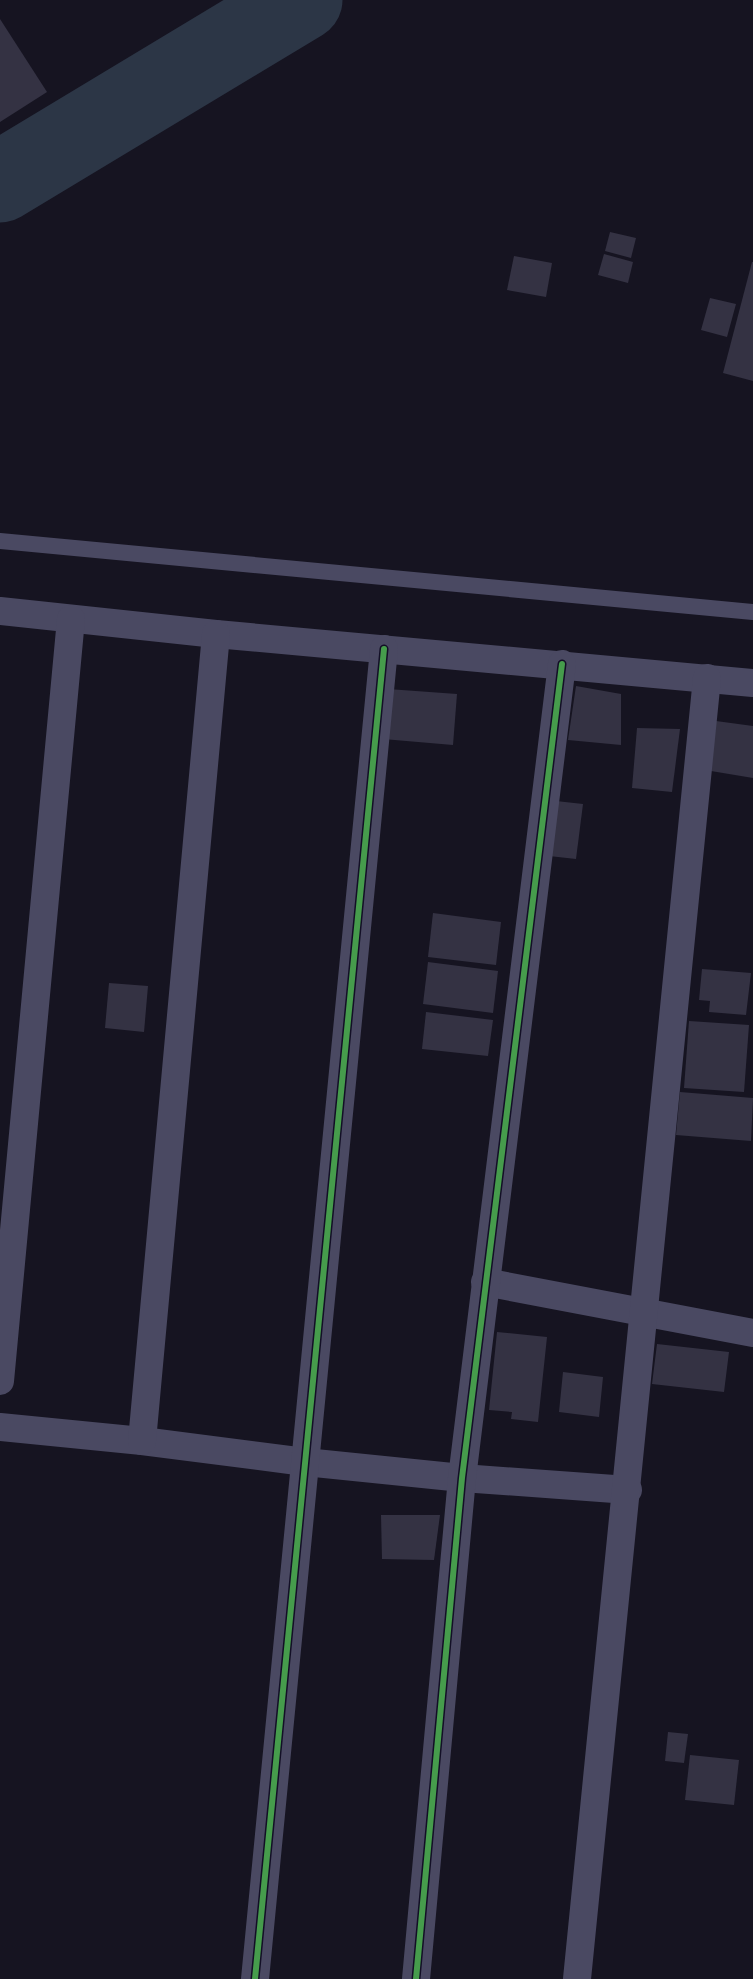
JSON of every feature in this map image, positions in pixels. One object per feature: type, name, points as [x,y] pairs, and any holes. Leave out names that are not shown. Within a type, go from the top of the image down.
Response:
[{"type":"street","points":[[0,612],[216,634],[562,664],[753,683]]},
{"type":"street","points":[[0,1381],[71,619]]},
{"type":"street","points":[[142,1441],[216,634]]},
{"type":"street","points":[[255,1979],[384,649]]},
{"type":"street","points":[[416,1979],[462,1478],[562,664]]},
{"type":"street","points":[[577,1979],[628,1490],[707,678]]},
{"type":"street","points":[[485,1282],[753,1333]]},
{"type":"street","points":[[0,1426],[142,1441],[305,1462],[462,1478],[628,1490]]},
{"type":"lane","points":[[0,541],[753,612]]},
{"type":"building","points":[[0,19],[47,92],[0,122]]},
{"type":"building","points":[[610,232],[636,238],[631,258],[605,251]]},
{"type":"building","points":[[604,254],[633,262],[628,283],[598,275]]},
{"type":"building","points":[[514,256],[552,263],[546,297],[507,290]]},
{"type":"building","points":[[753,262],[753,381],[723,373]]},
{"type":"building","points":[[710,298],[736,304],[727,337],[701,330]]},
{"type":"building","points":[[576,686],[621,694],[621,745],[568,740]]},
{"type":"building","points":[[388,689],[457,694],[453,745],[383,739]]},
{"type":"building","points":[[716,721],[753,726],[753,778],[711,771]]},
{"type":"building","points":[[637,728],[680,729],[672,792],[632,788]]},
{"type":"building","points":[[556,801],[583,804],[576,859],[549,856]]},
{"type":"building","points":[[433,913],[501,922],[496,965],[428,957]]},
{"type":"building","points":[[428,962],[498,971],[493,1013],[423,1004]]},
{"type":"building","points":[[702,969],[751,973],[746,1015],[709,1012],[710,1001],[699,1000]]},
{"type":"building","points":[[109,983],[148,986],[144,1032],[105,1028]]},
{"type":"building","points":[[426,1012],[493,1020],[488,1056],[422,1049]]},
{"type":"building","points":[[689,1021],[749,1025],[744,1092],[684,1088]]},
{"type":"building","points":[[680,1092],[753,1098],[751,1141],[676,1135]]},
{"type":"building","points":[[497,1332],[547,1337],[538,1422],[511,1419],[512,1412],[489,1410]]},
{"type":"building","points":[[657,1344],[729,1352],[724,1392],[652,1384]]},
{"type":"building","points":[[563,1372],[603,1377],[599,1417],[559,1412]]},
{"type":"building","points":[[381,1515],[440,1515],[434,1560],[382,1559]]},
{"type":"building","points":[[668,1732],[688,1734],[684,1763],[665,1761]]},
{"type":"building","points":[[690,1755],[739,1760],[734,1805],[685,1800]]},
{"type":"taxiway","points":[[0,182],[302,0]]},
{"type":"cycle path","points":[[255,1979],[384,649]]},
{"type":"cycle path","points":[[416,1979],[462,1478],[562,664]]}]
